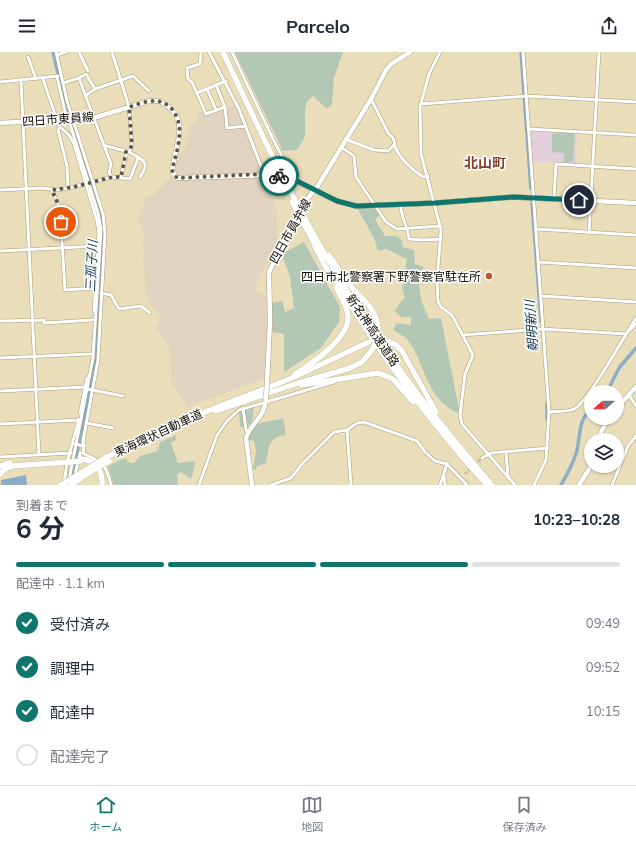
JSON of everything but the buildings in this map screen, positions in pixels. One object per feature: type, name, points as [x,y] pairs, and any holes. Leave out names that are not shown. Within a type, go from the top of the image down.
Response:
[{"type":"highway","name":"新名神高速道路","points":[[219,52],[303,223],[349,302],[385,357],[461,456],[487,485]]},
{"type":"highway","name":"新名神高速道路","points":[[223,52],[296,202],[336,274],[388,353],[445,428],[492,485]]},
{"type":"highway","points":[[259,393],[350,368],[362,362],[372,350],[376,342],[378,328],[372,309],[345,279],[296,202]]},
{"type":"highway","points":[[259,393],[293,375],[320,356],[341,336],[348,320],[344,304],[303,223]]},
{"type":"highway","points":[[388,341],[396,345],[402,351],[421,389],[484,476]]},
{"type":"highway","points":[[259,393],[369,342]]},
{"type":"highway","points":[[259,393],[368,373],[382,373],[397,382],[461,456]]},
{"type":"highway","name":"東海環状自動車道","points":[[62,485],[97,463],[107,460],[182,425],[259,393]]},
{"type":"highway","points":[[0,468],[10,465],[80,460],[92,462],[101,472],[101,485]]},
{"type":"highway","name":"東海環状自動車道","points":[[70,485],[107,460]]},
{"type":"highway","points":[[56,485],[97,463]]},
{"type":"highway","points":[[0,474],[10,465]]},
{"type":"main road","name":"四日市員弁線","points":[[248,432],[260,419],[266,399],[270,322],[269,272],[304,203],[372,99],[388,66],[410,52]]},
{"type":"main road","name":"四日市東員線","points":[[0,123],[93,118],[154,100],[166,104],[176,115],[180,130],[172,170],[177,178],[264,174],[271,175],[293,180],[344,204],[356,206],[435,203],[513,197],[636,202]]},
{"type":"main road","points":[[624,400],[636,387]]},
{"type":"main road","points":[[248,432],[246,438],[252,485]]},
{"type":"main road","points":[[578,485],[586,473]]},
{"type":"street","points":[[66,52],[56,53],[67,101],[104,222],[98,360],[86,423],[83,453]]},
{"type":"street","points":[[79,52],[88,71]]},
{"type":"street","points":[[112,52],[129,107],[132,146],[128,151],[121,177]]},
{"type":"street","points":[[201,52],[200,64],[187,68],[188,79],[192,82],[206,114],[225,107]]},
{"type":"street","points":[[209,52],[226,81],[246,126],[264,174]]},
{"type":"street","points":[[232,52],[272,139],[290,172],[295,176],[293,180]]},
{"type":"street","points":[[440,52],[429,74],[420,112],[421,154],[440,226],[441,239],[436,281],[438,301],[441,307],[452,315],[473,355],[465,374],[460,420],[487,455],[515,485]]},
{"type":"street","points":[[523,52],[525,96],[535,197],[542,329],[549,412],[548,448],[545,466],[534,485]]},
{"type":"street","points":[[589,233],[599,52]]},
{"type":"street","points":[[28,57],[36,80]]},
{"type":"street","points":[[63,83],[86,74],[95,89]]},
{"type":"street","points":[[0,82],[36,80],[61,75]]},
{"type":"street","points":[[86,96],[95,89],[133,76],[149,91]]},
{"type":"street","points":[[57,77],[87,184]]},
{"type":"street","points":[[79,78],[111,164],[109,173],[112,177]]},
{"type":"street","points":[[43,79],[60,127],[72,139],[100,222],[91,354],[87,388],[75,444],[70,485]]},
{"type":"street","points":[[21,81],[39,455]]},
{"type":"street","points":[[197,93],[226,81]]},
{"type":"street","points":[[216,85],[225,107],[227,128],[246,126]]},
{"type":"street","points":[[207,89],[216,110]]},
{"type":"street","points":[[421,104],[525,96],[636,102]]},
{"type":"street","points":[[372,99],[388,132],[394,140],[397,152],[415,172],[423,177],[428,176]]},
{"type":"street","points":[[60,127],[58,130],[66,166],[68,188]]},
{"type":"street","points":[[529,129],[636,135]]},
{"type":"street","points":[[345,139],[374,150],[388,151],[394,144]]},
{"type":"street","points":[[103,145],[128,151],[146,164],[146,168],[140,177]]},
{"type":"street","points":[[341,146],[354,156],[356,177],[390,226],[397,229],[408,227],[440,226]]},
{"type":"street","points":[[0,190],[52,190],[87,184],[112,177],[130,179],[138,158]]},
{"type":"street","points":[[554,198],[556,164],[636,169]]},
{"type":"street","points":[[52,190],[60,209],[64,290],[96,288]]},
{"type":"street","points":[[401,204],[401,212],[408,227],[409,239],[441,239]]},
{"type":"street","points":[[536,229],[636,235]]},
{"type":"street","points":[[0,251],[99,246]]},
{"type":"street","points":[[538,262],[636,268]]},
{"type":"street","points":[[62,485],[69,461],[69,453],[75,444],[93,358],[97,293],[96,288]]},
{"type":"street","points":[[97,293],[102,293],[113,297],[119,309],[141,306],[150,313]]},
{"type":"street","points":[[541,296],[636,302]]},
{"type":"street","points":[[549,412],[574,409],[580,403],[609,362],[636,318]]},
{"type":"street","points":[[0,321],[44,320],[44,323],[93,320]]},
{"type":"street","points":[[463,335],[542,329],[625,335],[636,324]]},
{"type":"street","points":[[0,358],[91,354]]},
{"type":"street","points":[[199,485],[217,435],[227,421],[243,408],[266,399],[335,382]]},
{"type":"street","points":[[0,391],[87,388],[123,396]]},
{"type":"street","points":[[629,395],[636,406]]},
{"type":"street","points":[[243,408],[246,430],[248,432]]},
{"type":"street","points":[[0,424],[79,420]]},
{"type":"street","points":[[271,485],[291,478],[300,466],[331,435],[339,431],[347,430],[357,423],[364,422],[413,440],[435,461],[447,464],[467,485]]},
{"type":"street","points":[[86,423],[113,428]]},
{"type":"street","points":[[347,430],[351,485]]},
{"type":"street","points":[[612,485],[628,446],[636,436]]},
{"type":"street","points":[[75,444],[83,445]]},
{"type":"street","points":[[482,458],[487,455],[548,448]]},
{"type":"street","points":[[0,457],[69,453],[74,454]]},
{"type":"street","points":[[70,485],[80,453],[83,453]]},
{"type":"street","points":[[83,453],[94,457],[101,463],[107,472],[111,485]]},
{"type":"street","points":[[506,453],[508,477]]},
{"type":"street","points":[[440,485],[447,464]]},
{"type":"street","points":[[461,478],[465,474]]},
{"type":"street","points":[[444,476],[445,485]]},
{"type":"shaded area","points":[[235,105],[276,207],[278,240],[254,289],[268,298],[265,374],[261,379],[188,407],[172,384],[170,350],[156,327],[160,320],[159,314],[150,303],[145,291],[143,243],[145,238],[138,218],[146,198],[153,195],[172,176],[179,154],[186,148],[190,124],[197,123],[197,113]]},
{"type":"shaded area","points":[[531,131],[577,133],[576,165],[555,162],[533,162]]},
{"type":"green space","points":[[235,52],[343,52],[334,78],[332,104],[326,108],[313,96],[309,99],[305,108],[305,135],[297,150],[283,151]]},
{"type":"green space","points":[[573,133],[575,136],[573,162],[564,162],[564,153],[552,152],[552,134]]},
{"type":"green space","points":[[375,207],[380,215],[375,219],[385,236],[396,236],[402,240],[403,247],[414,250],[415,264],[423,267],[419,283],[421,300],[429,319],[441,318],[459,409],[457,413],[437,397],[426,378],[413,348],[406,338],[393,330],[396,323],[411,325],[411,317],[401,317],[395,311],[405,298],[402,288],[407,259],[386,249],[378,251],[374,238],[357,208]]},
{"type":"green space","points":[[304,242],[340,307],[339,322],[321,348],[284,372],[284,334],[273,332],[271,303],[282,301],[285,312],[294,308],[290,277],[282,254]]},
{"type":"green space","points":[[254,406],[252,423],[247,426],[240,427],[239,411]]},
{"type":"green space","points":[[283,418],[286,435],[276,438],[270,444],[266,463],[257,466],[256,470],[253,469],[256,451],[254,441],[248,440],[251,433],[257,425],[261,423]]},
{"type":"green space","points":[[176,435],[176,440],[171,443],[178,463],[194,461],[195,464],[191,479],[181,472],[177,474],[178,485],[114,485],[108,466],[125,458],[130,463],[134,463],[140,456],[158,451],[160,442]]},
{"type":"water","points":[[26,475],[27,485],[1,485],[1,480]]},
{"type":"waterway","name":"三孤子川","points":[[53,52],[65,103],[102,220],[103,237],[95,361],[72,478]]},
{"type":"waterway","name":"朝明新川","points":[[521,52],[531,189]]},
{"type":"waterway","name":"朝明新川","points":[[532,202],[541,321]]},
{"type":"waterway","points":[[610,385],[619,368],[636,348]]},
{"type":"waterway","name":"朝明新川","points":[[547,403],[547,419]]},
{"type":"waterway","points":[[561,485],[576,454],[581,424],[584,418]]},
{"type":"tunnel","points":[[465,474],[482,458]]},
{"type":"way so far","points":[[61,222],[60,209],[52,190],[89,184],[112,177],[121,177],[126,152],[129,152],[132,146],[130,136],[129,107],[149,101],[160,101],[166,104],[176,115],[179,123],[179,137],[172,170],[177,178],[184,179],[264,174],[279,176]]},
{"type":"place","name":"四日市北警察署下野警察官駐在所","points":[[489,276]]},
{"type":"district","name":"北山町","points":[[485,163]]},
{"type":"route","points":[[279,176],[295,180],[344,204],[356,206],[435,203],[513,197],[579,200]]}]
